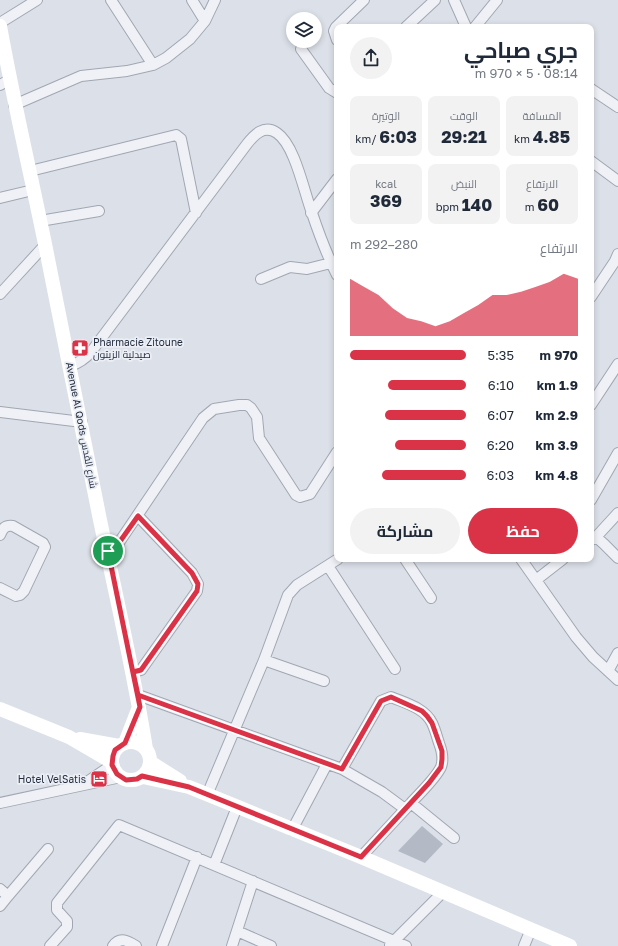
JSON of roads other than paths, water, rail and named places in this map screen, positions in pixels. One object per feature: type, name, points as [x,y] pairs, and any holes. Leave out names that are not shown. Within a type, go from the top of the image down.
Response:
[{"type":"main road","name":"Avenue Al Qods شارع القدس","points":[[0,25],[5,83],[14,105],[30,171],[139,701],[148,755]]},
{"type":"main road","points":[[112,764],[115,750],[122,745],[139,701]]},
{"type":"main road","points":[[0,708],[70,737],[112,764],[117,774],[121,777],[132,780],[142,776],[148,770],[148,755]]},
{"type":"main road","points":[[70,737],[122,745],[136,743],[148,755],[189,787]]},
{"type":"main road","points":[[142,776],[189,787],[361,857],[442,893],[570,946]]},
{"type":"street","points":[[0,25],[37,0]]},
{"type":"street","points":[[111,0],[153,66]]},
{"type":"street","points":[[192,0],[205,21]]},
{"type":"street","points":[[14,105],[81,76],[127,71],[153,66],[166,58],[190,39],[205,21],[215,0]]},
{"type":"street","points":[[339,24],[364,0]]},
{"type":"street","points":[[409,24],[435,0]]},
{"type":"street","points":[[454,0],[465,24]]},
{"type":"street","points":[[477,24],[497,0]]},
{"type":"street","points":[[301,49],[329,88],[334,91]]},
{"type":"street","points":[[594,92],[618,107]]},
{"type":"street","points":[[70,366],[79,363],[87,357],[254,135],[263,130],[271,130],[284,139],[292,154],[312,213],[334,269]]},
{"type":"street","points":[[30,171],[176,135],[181,139],[196,213]]},
{"type":"street","points":[[594,163],[618,181]]},
{"type":"street","points":[[312,213],[334,183]]},
{"type":"street","points":[[0,198],[34,190]]},
{"type":"street","points":[[40,221],[99,211]]},
{"type":"street","points":[[0,294],[45,245]]},
{"type":"street","points":[[594,292],[618,254]]},
{"type":"street","points":[[261,279],[290,268],[307,269],[331,263]]},
{"type":"street","points":[[594,393],[618,364]]},
{"type":"street","points":[[108,551],[116,547],[203,418],[214,409],[239,405],[247,405],[251,408],[257,418],[259,438],[296,495],[300,497],[310,494],[334,458]]},
{"type":"street","points":[[0,412],[82,422]]},
{"type":"street","points":[[594,495],[618,453]]},
{"type":"street","points":[[594,537],[618,513]]},
{"type":"street","points":[[133,672],[141,670],[197,591],[198,584],[192,573],[138,516]]},
{"type":"street","points":[[0,535],[4,527],[8,525],[13,526],[43,543],[45,547],[24,591],[20,595],[16,596],[0,588]]},
{"type":"street","points":[[594,539],[604,544],[618,558]]},
{"type":"street","points":[[207,795],[233,730],[264,660],[288,595],[297,585],[334,562]]},
{"type":"street","points":[[407,562],[431,598]]},
{"type":"street","points":[[523,562],[576,637],[593,657],[618,680]]},
{"type":"street","points":[[536,580],[555,562]]},
{"type":"street","points":[[328,566],[395,669]]},
{"type":"street","points":[[608,671],[618,654]]},
{"type":"street","points":[[264,660],[324,681]]},
{"type":"street","points":[[342,769],[381,701],[391,697],[422,711],[430,720],[442,751],[441,767],[429,783],[361,857]]},
{"type":"street","points":[[139,701],[233,730],[342,769],[408,806],[454,838]]},
{"type":"street","points":[[82,785],[112,764]]},
{"type":"street","points":[[292,830],[327,764]]},
{"type":"street","points":[[0,803],[121,777]]},
{"type":"street","points":[[214,865],[237,807]]},
{"type":"street","points":[[50,946],[68,924],[57,910],[57,904],[119,824],[253,881],[392,944],[406,946]]},
{"type":"street","points":[[0,906],[48,849]]},
{"type":"street","points":[[162,946],[196,857]]},
{"type":"street","points":[[232,946],[253,881]]},
{"type":"street","points":[[0,889],[8,896]]},
{"type":"street","points":[[392,944],[442,893]]},
{"type":"street","points":[[524,946],[531,930]]},
{"type":"street","points":[[236,931],[271,946]]},
{"type":"street","points":[[113,946],[116,942],[121,940],[126,940],[136,946]]},
{"type":"place","name":"Pharmacie Zitoune صيدلية الزيتون","points":[[80,348]]},
{"type":"place","name":"Hotel VelSatis","points":[[99,779]]}]
